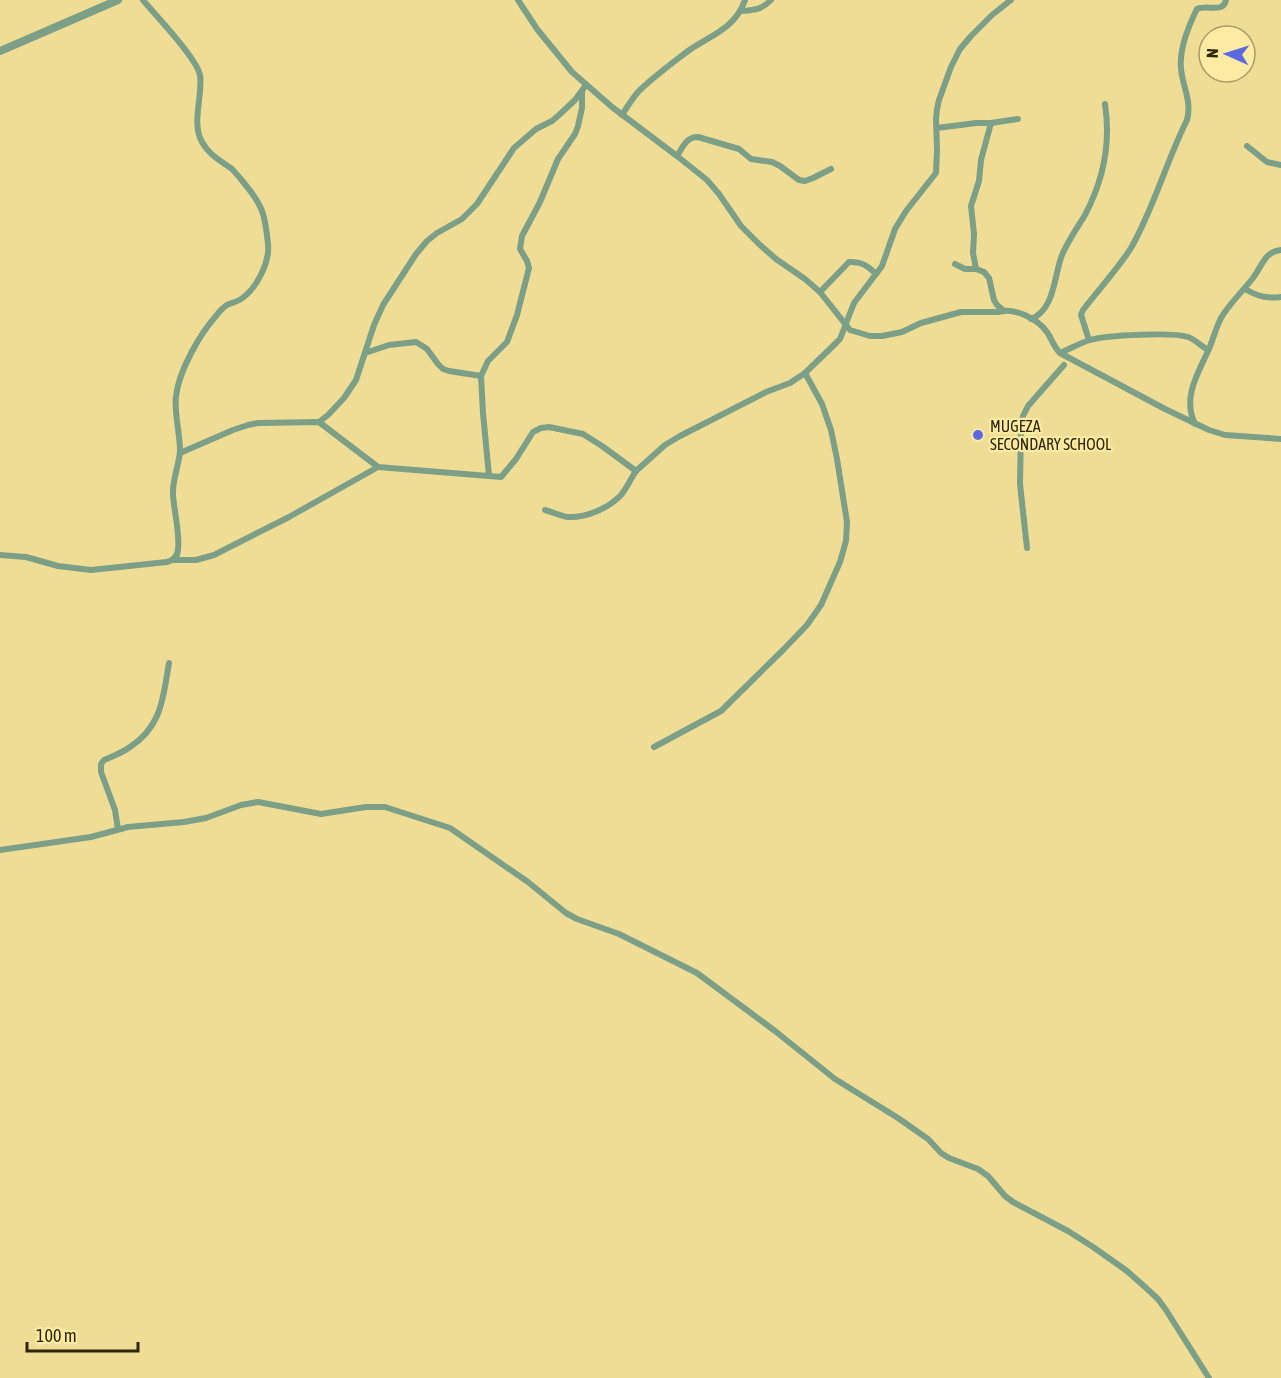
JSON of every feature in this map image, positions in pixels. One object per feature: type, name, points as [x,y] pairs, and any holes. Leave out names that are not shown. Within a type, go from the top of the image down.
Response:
[{"type":"street","points":[[0,51],[118,0]]},
{"type":"street","points":[[143,0],[197,67],[200,80],[198,126],[200,140],[206,150],[233,170],[255,197],[264,213],[269,247],[268,259],[258,279],[246,296],[227,305],[216,315],[200,338],[178,384],[176,404],[180,453],[174,477],[173,495],[179,547],[173,560]]},
{"type":"street","points":[[518,0],[537,29],[584,88],[706,180],[719,194],[741,226],[776,259],[820,292],[850,330],[870,336],[882,336],[902,332],[921,323],[961,312],[1004,311],[1021,314],[1040,324],[1047,332],[1054,348],[1078,364],[1195,424],[1225,435],[1281,439]]},
{"type":"street","points":[[622,115],[637,94],[656,76],[692,48],[715,36],[733,21],[741,11],[745,0]]},
{"type":"street","points":[[741,11],[764,7],[771,0]]},
{"type":"street","points":[[545,510],[566,517],[581,516],[607,506],[621,495],[636,471],[665,446],[766,392],[790,383],[805,373],[840,339],[854,303],[882,266],[895,229],[936,173],[938,103],[960,49],[992,15],[1011,0]]},
{"type":"street","points":[[1089,340],[1081,315],[1083,310],[1111,277],[1141,228],[1189,111],[1180,66],[1186,32],[1197,9],[1222,8],[1226,0]]},
{"type":"street","points":[[180,453],[248,425],[319,422],[328,415],[344,398],[356,380],[383,305],[416,254],[427,241],[462,219],[477,204],[514,148],[536,129],[552,121],[584,88]]},
{"type":"street","points":[[489,477],[482,376],[488,361],[507,342],[514,324],[529,268],[520,249],[522,236],[540,202],[558,159],[575,134],[582,108],[584,88]]},
{"type":"street","points":[[1031,319],[1038,316],[1048,302],[1062,256],[1097,190],[1105,161],[1108,137],[1105,104]]},
{"type":"street","points":[[937,128],[1018,119]]},
{"type":"street","points":[[976,269],[971,206],[979,181],[981,160],[991,123]]},
{"type":"street","points":[[677,156],[687,140],[698,136],[739,149],[751,159],[780,165],[800,180],[805,181],[831,169]]},
{"type":"street","points":[[1246,146],[1267,162],[1281,165]]},
{"type":"street","points":[[1195,424],[1190,414],[1191,392],[1221,319],[1245,290],[1268,254],[1281,250]]},
{"type":"street","points":[[820,292],[849,262],[862,263],[876,274]]},
{"type":"street","points":[[955,264],[984,272],[994,300],[1004,311]]},
{"type":"street","points":[[1245,290],[1269,298],[1281,297]]},
{"type":"street","points":[[1060,352],[1089,340],[1120,336],[1174,335],[1191,338],[1208,350]]},
{"type":"street","points":[[365,353],[389,345],[416,342],[427,349],[443,369],[482,376]]},
{"type":"street","points":[[1027,548],[1021,496],[1023,416],[1028,406],[1064,364]]},
{"type":"street","points":[[654,747],[721,711],[768,665],[807,625],[821,605],[840,562],[846,541],[847,522],[837,459],[831,430],[822,404],[805,373]]},
{"type":"street","points":[[319,422],[378,467],[501,477],[533,432],[549,427],[583,434],[636,471]]},
{"type":"street","points":[[0,555],[26,557],[58,566],[91,570],[173,560],[196,560],[214,555],[280,522],[378,467]]},
{"type":"street","points":[[118,829],[115,810],[101,772],[101,764],[104,760],[128,749],[149,731],[163,700],[170,663]]},
{"type":"street","points":[[0,850],[91,837],[118,829],[149,824],[206,818],[241,805],[258,802],[321,814],[366,807],[385,807],[450,828],[528,882],[566,913],[619,934],[697,973],[835,1079],[928,1139],[941,1153],[978,1169],[1013,1202],[1068,1231],[1119,1265],[1158,1299],[1209,1378]]},
{"type":"place","name":"MUGEZA SECONDARY SCHOOL","points":[[978,435]]}]
